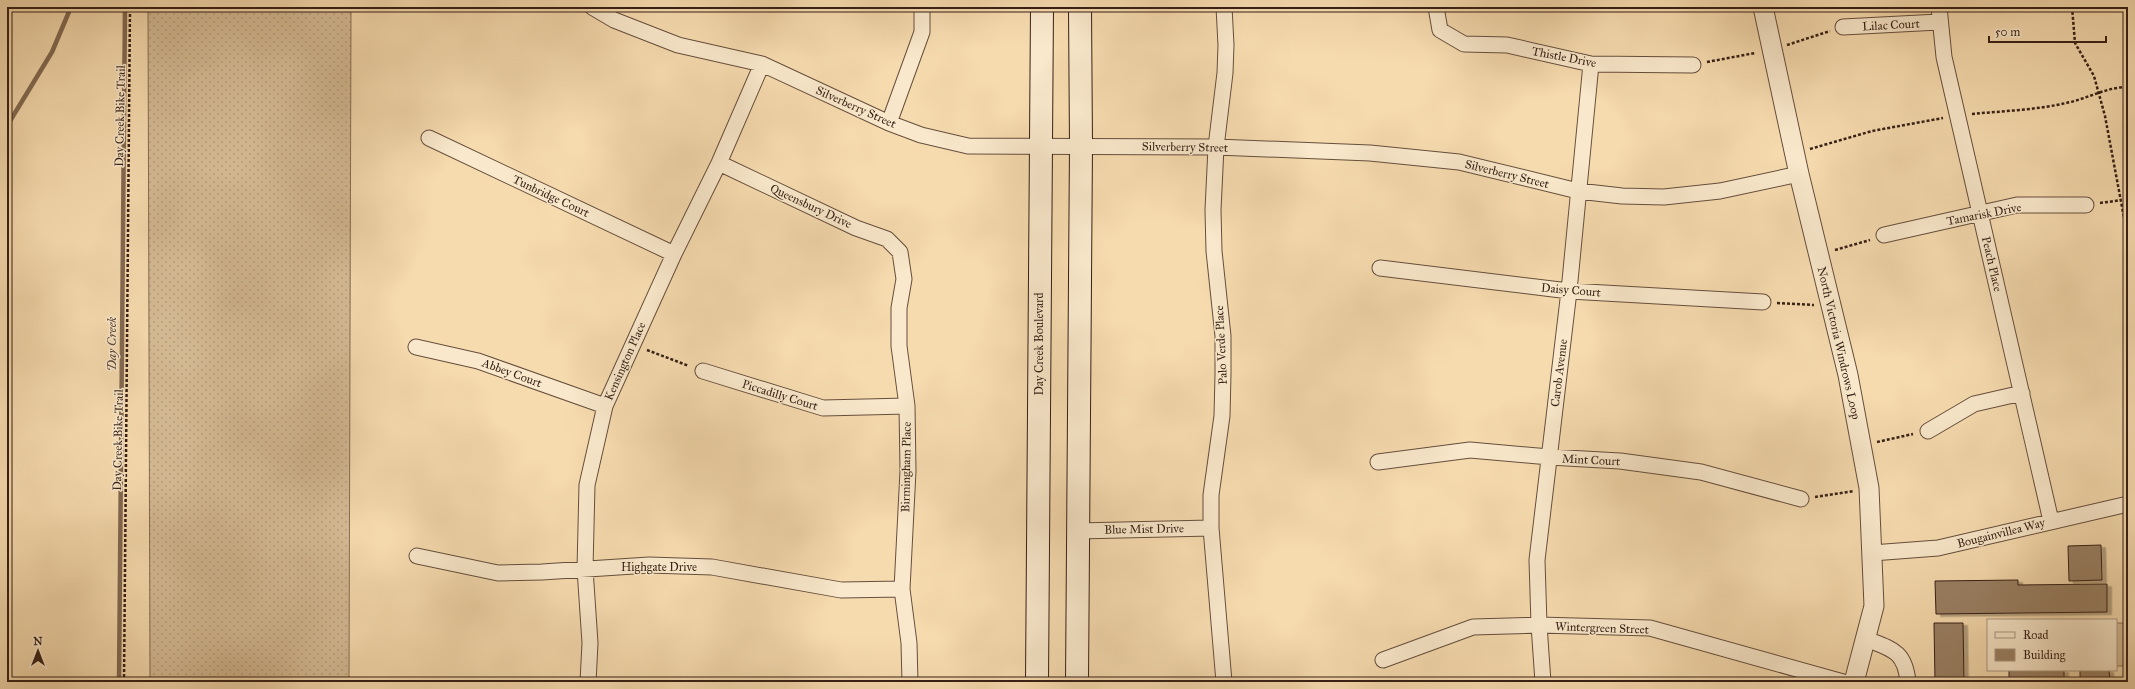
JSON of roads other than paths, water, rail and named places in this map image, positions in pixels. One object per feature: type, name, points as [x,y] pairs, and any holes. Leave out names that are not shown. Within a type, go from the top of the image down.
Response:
[{"type":"main road","name":"Day Creek Boulevard","points":[[1037,682],[1042,7]]},
{"type":"main road","points":[[1076,682],[1081,146],[1080,7]]},
{"type":"street","name":"Silverberry Street","points":[[592,7],[614,20],[678,45],[762,64],[889,123],[921,135],[968,146],[1216,147],[1370,153],[1459,162],[1578,191],[1622,196],[1664,197],[1720,191],[1799,174]]},
{"type":"street","points":[[889,123],[922,32],[922,7]]},
{"type":"street","name":"Palo Verde Place","points":[[1224,7],[1226,45],[1225,73],[1216,147],[1213,210],[1214,251],[1223,336],[1224,374],[1222,416],[1211,496],[1210,528],[1224,682]]},
{"type":"street","name":"Thistle Drive","points":[[1436,7],[1440,30],[1464,44],[1508,45],[1591,64],[1693,65]]},
{"type":"street","name":"North Victoria Windrows Loop","points":[[1763,7],[1799,174],[1831,306],[1862,445],[1869,488],[1874,606],[1854,682]]},
{"type":"street","name":"Lilac Court","points":[[1843,27],[1939,14]]},
{"type":"street","name":"Peach Place","points":[[1939,14],[1944,57],[2051,521]]},
{"type":"street","name":"Kensington Place","points":[[588,682],[590,643],[585,569],[587,485],[605,406],[674,254],[719,163],[762,64]]},
{"type":"street","name":"Carob Avenue","points":[[1543,682],[1537,560],[1569,290],[1591,64]]},
{"type":"street","name":"Tunbridge Court","points":[[428,138],[674,254]]},
{"type":"street","name":"Queensbury Drive","points":[[719,163],[856,228],[887,239],[900,252]]},
{"type":"street","name":"Tamarisk Drive","points":[[1884,236],[2017,205],[2086,205]]},
{"type":"street","name":"Birmingham Place","points":[[900,252],[904,279],[899,308],[899,346],[907,406],[908,471],[902,590],[909,643],[910,682]]},
{"type":"street","name":"Daisy Court","points":[[1380,268],[1569,290],[1763,302]]},
{"type":"street","name":"Abbey Court","points":[[416,347],[478,361],[605,406]]},
{"type":"street","name":"Piccadilly Court","points":[[703,370],[823,408],[907,406]]},
{"type":"street","points":[[1928,431],[1974,404],[2022,393]]},
{"type":"street","name":"Mint Court","points":[[1378,462],[1470,450],[1549,457],[1620,461],[1701,472],[1801,499]]},
{"type":"street","name":"Bougainvillea Way","points":[[1872,553],[1938,548],[2128,504]]},
{"type":"street","name":"Blue Mist Drive","points":[[1078,530],[1210,528]]},
{"type":"street","name":"Highgate Drive","points":[[417,556],[498,573],[649,564],[712,567],[841,590],[902,590]]},
{"type":"street","name":"Wintergreen Street","points":[[1383,660],[1473,627],[1539,625],[1650,628],[1843,682]]},
{"type":"street","points":[[1866,639],[1895,651],[1904,662],[1908,682]]},
{"type":"waterway","points":[[10,121],[52,52],[71,7]]},
{"type":"waterway","name":"Day Creek","points":[[119,682],[125,7]]}]
